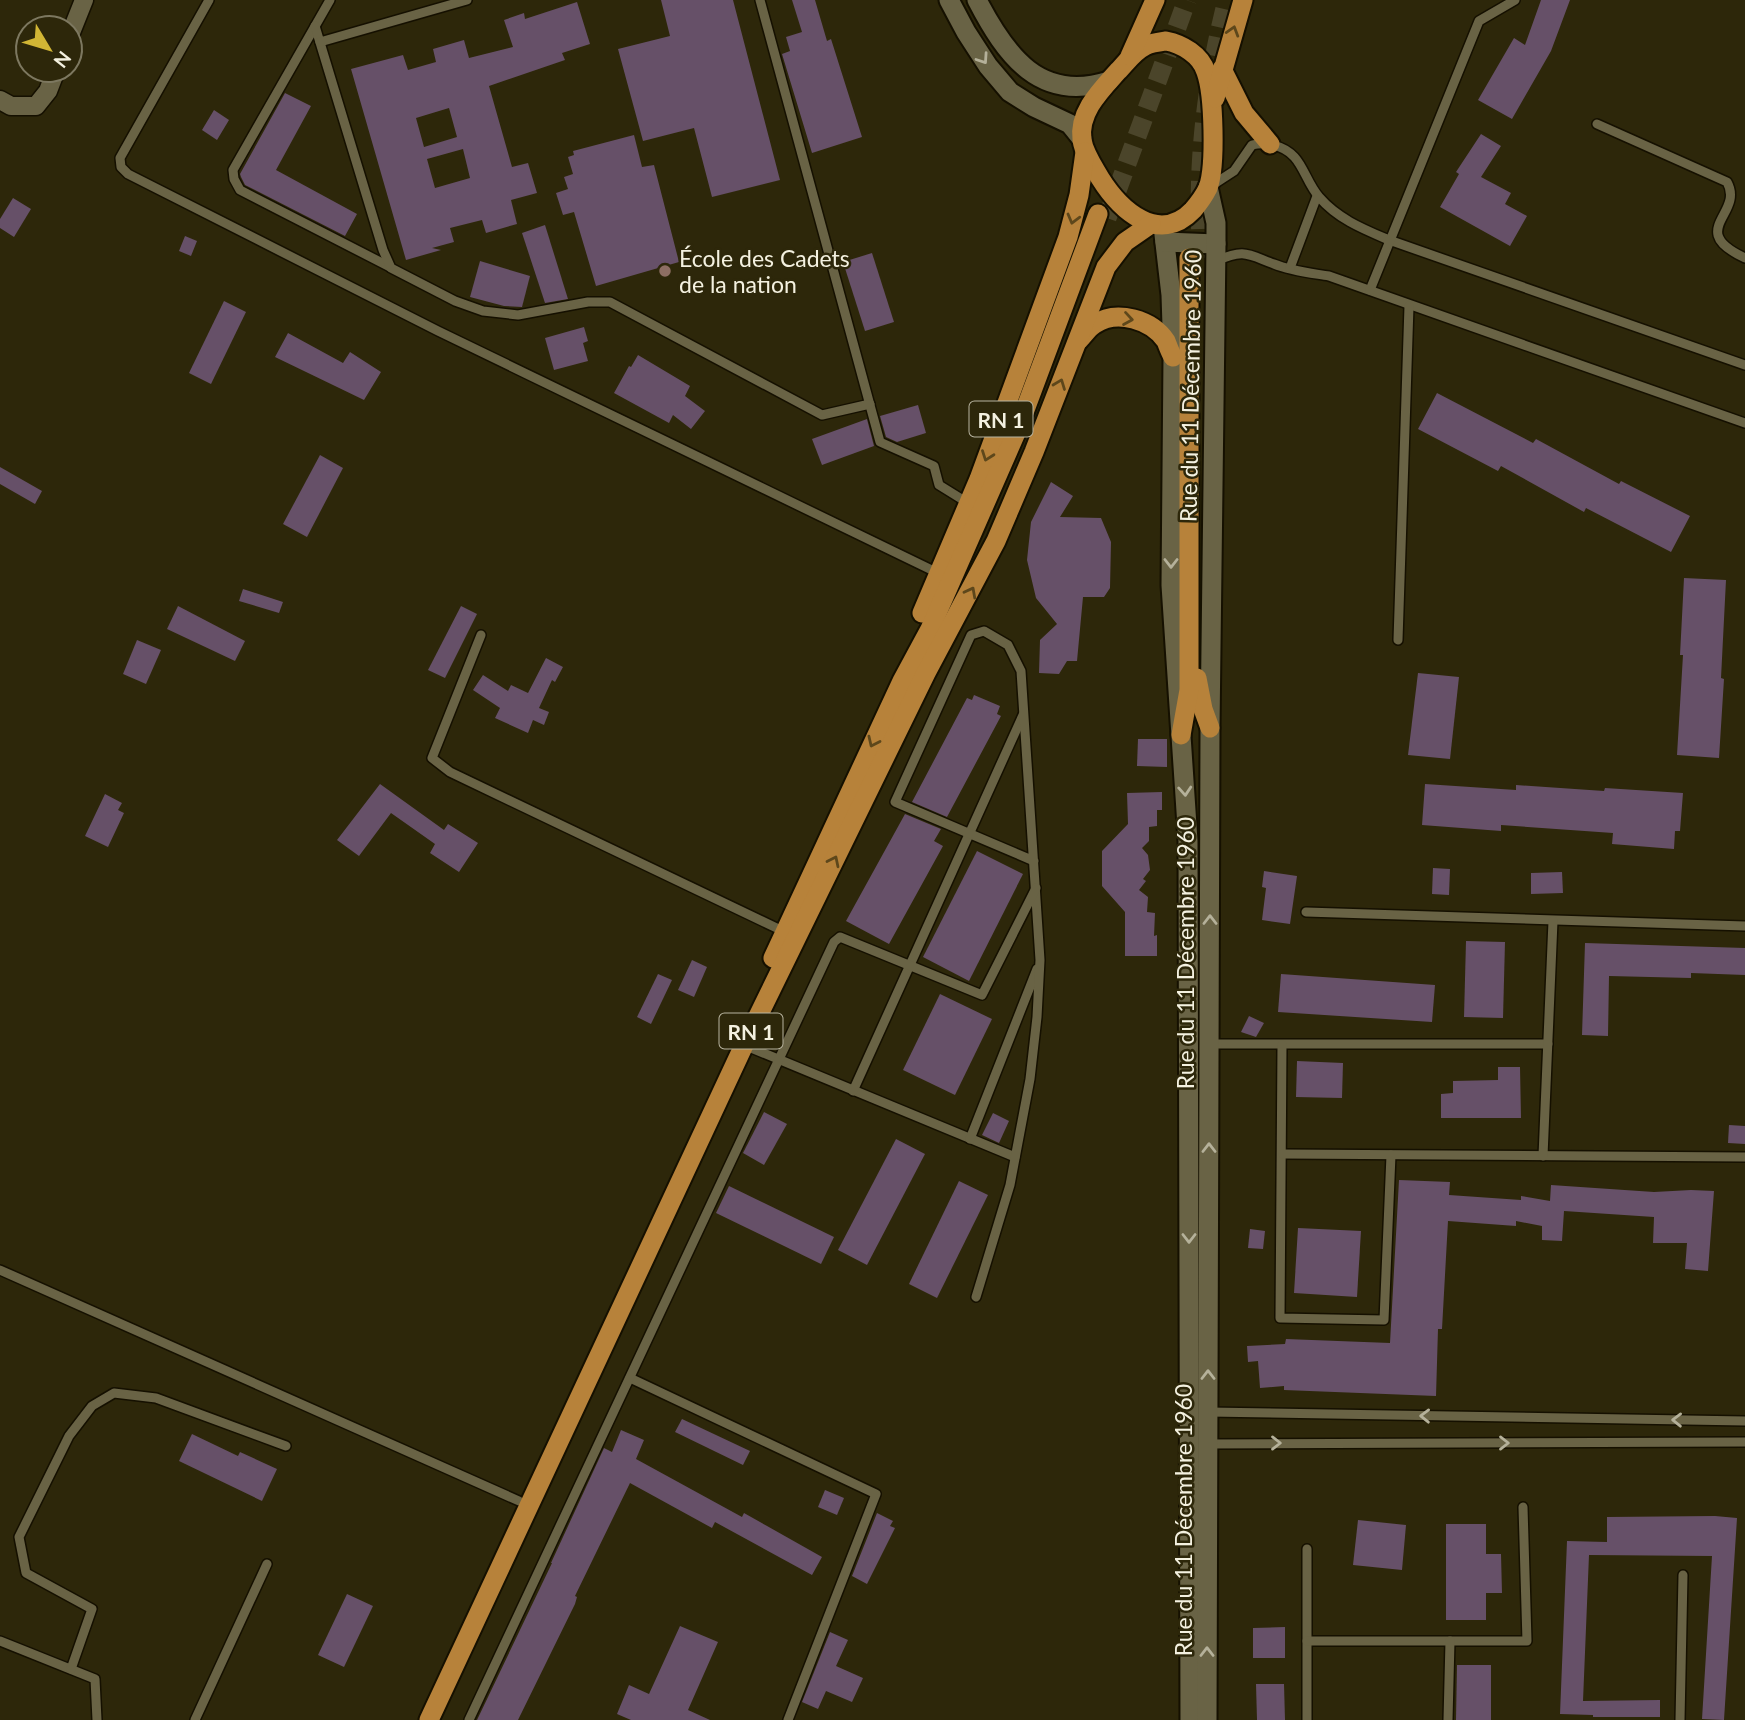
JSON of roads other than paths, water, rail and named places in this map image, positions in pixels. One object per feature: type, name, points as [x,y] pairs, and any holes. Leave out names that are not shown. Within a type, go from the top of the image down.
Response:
[{"type":"main road","points":[[949,0],[965,32],[988,66],[1010,92],[1070,124],[1102,181],[1122,205],[1136,217],[1206,256],[1188,705],[1181,735]]},
{"type":"main road","points":[[977,0],[1010,52],[1029,72],[1067,87],[1096,85],[1109,81]]},
{"type":"main road","points":[[1128,60],[1155,0]]},
{"type":"main road","points":[[1160,231],[1189,214],[1208,187],[1211,174],[1213,109],[1243,0]]},
{"type":"main road","points":[[1084,145],[1082,126],[1088,110],[1128,60],[1143,46],[1152,43],[1166,41],[1187,49],[1198,58],[1206,71],[1213,109]]},
{"type":"main road","points":[[1222,69],[1244,113],[1270,144]]},
{"type":"main road","name":"RN 1","points":[[417,1720],[902,681],[919,621],[968,503],[1068,237],[1079,195],[1084,145]]},
{"type":"main road","name":"Rue du 11 Décembre 1960","points":[[1207,1720],[1210,728],[1197,678],[1206,256],[1216,223],[1208,187]]},
{"type":"main road","points":[[902,681],[930,629],[1019,426],[1102,216],[1021,443],[938,624],[926,673]]},
{"type":"main road","name":"RN 1","points":[[429,1720],[744,1045],[926,673],[1001,530],[1106,267],[1125,242],[1160,231]]},
{"type":"main road","name":"Rue du 11 Décembre 1960","points":[[1160,231],[1171,295],[1171,585],[1188,841],[1190,1720]]},
{"type":"main road","points":[[1076,343],[1095,324],[1107,319],[1131,318],[1154,329],[1165,340],[1173,357]]},
{"type":"street","points":[[0,100],[11,106],[36,106],[51,84]]},
{"type":"lane","points":[[209,0],[120,158],[121,167],[128,174],[438,331],[937,573]]},
{"type":"lane","points":[[330,0],[233,170],[240,190],[455,301],[483,311],[518,315],[589,302],[610,302],[822,415],[870,404]]},
{"type":"lane","points":[[320,42],[467,0]]},
{"type":"lane","points":[[760,0],[880,442],[934,466],[939,485],[968,503]]},
{"type":"lane","points":[[1370,290],[1479,21],[1515,0]]},
{"type":"lane","points":[[315,26],[383,250],[391,268]]},
{"type":"lane","points":[[1597,124],[1727,182],[1732,193],[1731,201],[1718,229],[1718,236],[1726,248],[1745,258]]},
{"type":"lane","points":[[1208,187],[1234,171],[1252,145],[1261,143],[1283,147],[1294,155],[1317,196],[1347,222],[1389,240],[1745,365]]},
{"type":"lane","points":[[1290,268],[1317,196]]},
{"type":"lane","points":[[1206,256],[1245,253],[1290,268],[1329,276],[1745,423]]},
{"type":"lane","points":[[1398,640],[1409,306]]},
{"type":"lane","points":[[976,1297],[1010,1185],[1030,1079],[1040,960],[1036,888],[1021,671],[1008,645],[984,631],[971,635],[895,802],[1034,861]]},
{"type":"lane","points":[[481,635],[432,758],[450,772],[785,932]]},
{"type":"lane","points":[[853,1091],[1024,714]]},
{"type":"lane","points":[[469,1720],[834,942],[841,937],[982,995],[1036,888]]},
{"type":"lane","points":[[1306,912],[1745,926]]},
{"type":"lane","points":[[1543,1156],[1553,920]]},
{"type":"lane","points":[[970,1139],[1040,960]]},
{"type":"lane","points":[[1210,1044],[1548,1044]]},
{"type":"lane","points":[[744,1045],[1015,1157]]},
{"type":"lane","points":[[1282,1045],[1280,1318],[1384,1320],[1391,1155]]},
{"type":"lane","points":[[1283,1154],[1745,1157]]},
{"type":"lane","points":[[0,1270],[519,1501]]},
{"type":"lane","points":[[630,1378],[876,1494],[788,1720]]},
{"type":"lane","points":[[71,1669],[92,1609],[26,1573],[19,1537],[69,1436],[92,1406],[114,1393],[156,1398],[286,1446]]},
{"type":"lane","points":[[1208,1412],[1745,1421]]},
{"type":"lane","points":[[1208,1444],[1745,1443]]},
{"type":"lane","points":[[1307,1641],[1527,1641],[1523,1507]]},
{"type":"lane","points":[[1307,1549],[1307,1720]]},
{"type":"lane","points":[[195,1720],[267,1564]]},
{"type":"lane","points":[[1680,1720],[1684,1575]]},
{"type":"lane","points":[[0,1641],[95,1679],[97,1720]]},
{"type":"lane","points":[[1448,1720],[1450,1641]]},
{"type":"tunnel","points":[[1107,218],[1187,0]]},
{"type":"tunnel","points":[[1202,258],[1200,192],[1204,128],[1213,65],[1227,0]]},
{"type":"place","name":"École des Cadets de la nation","points":[[665,271]]}]
